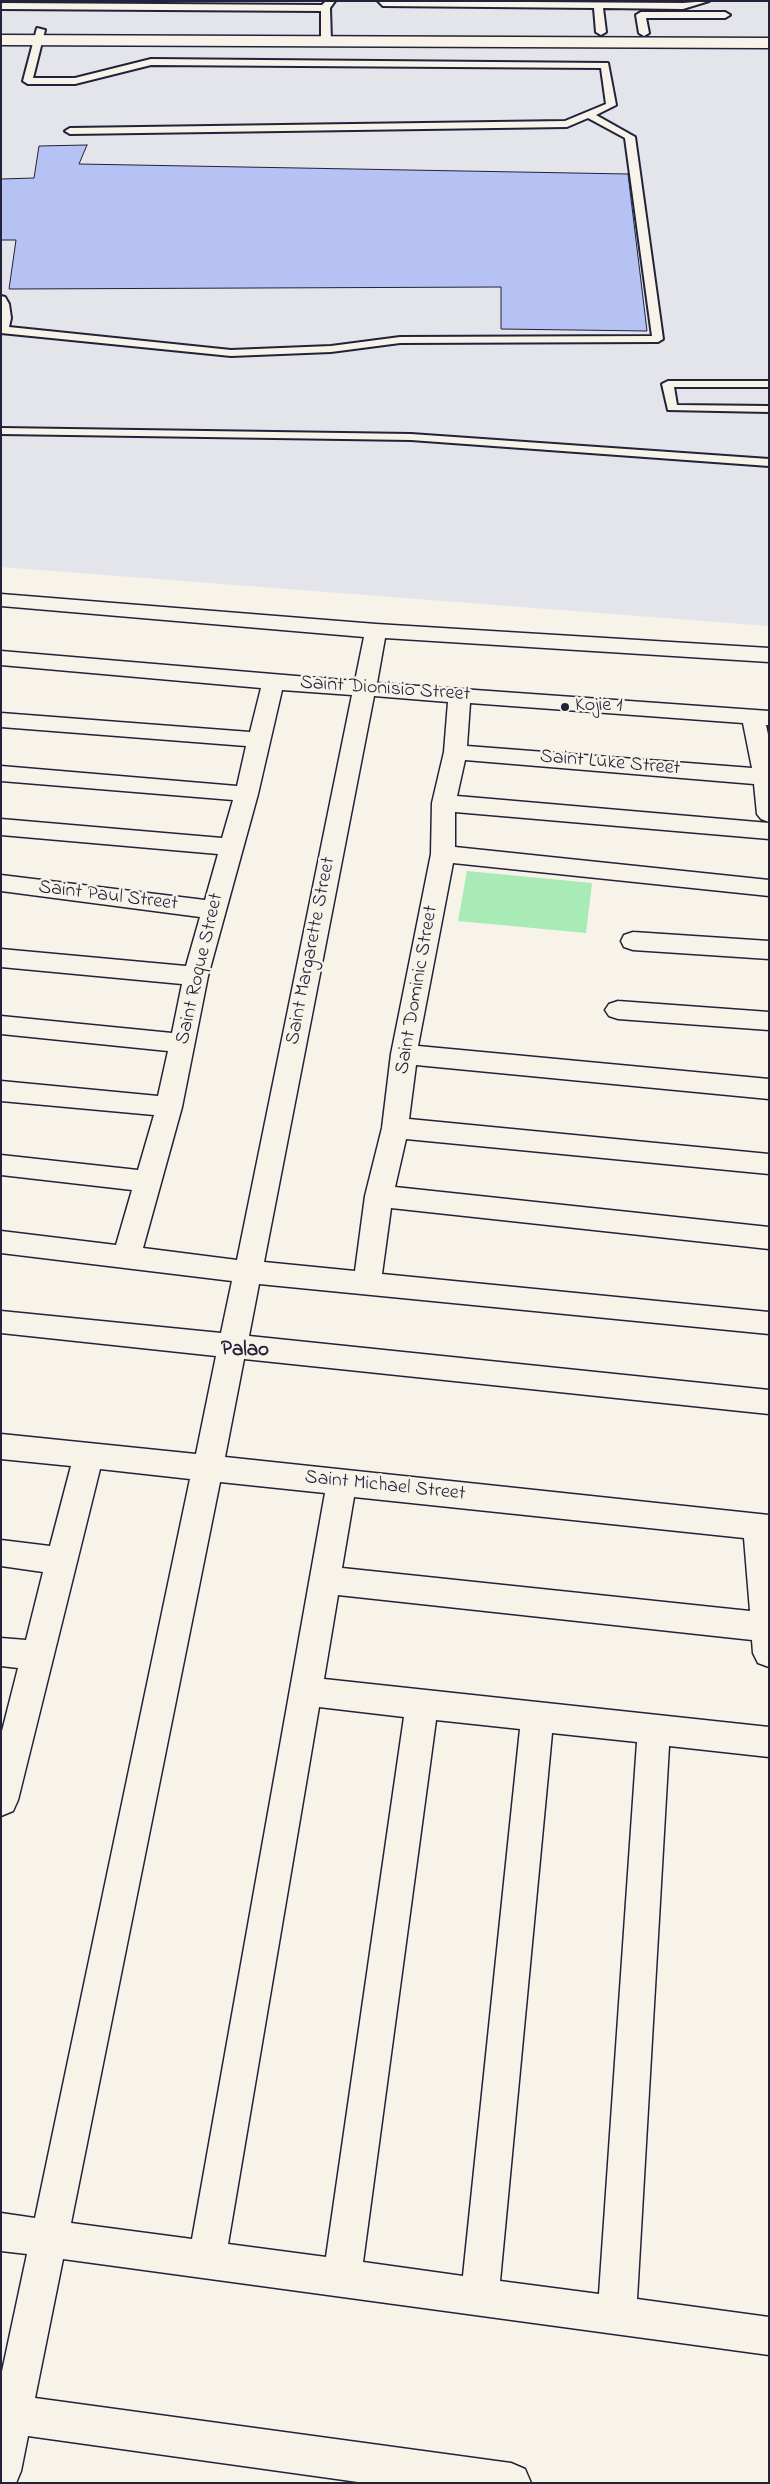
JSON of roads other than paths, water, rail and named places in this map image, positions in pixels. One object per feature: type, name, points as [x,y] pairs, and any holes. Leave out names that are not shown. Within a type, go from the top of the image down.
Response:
[{"type":"street","points":[[1,30],[39,35],[769,43]]},
{"type":"street","points":[[325,37],[600,32],[769,32]]},
{"type":"street","points":[[1,40],[39,35]]},
{"type":"street","points":[[1,600],[376,631],[769,655]]},
{"type":"street","name":"Saint Margarette Street","points":[[1,2471],[8,2414],[50,2238],[248,1272],[376,631]]},
{"type":"street","name":"Saint Dionisio Street","points":[[1,658],[273,682],[761,718]]},
{"type":"street","name":"Saint Roque Street","points":[[127,1255],[169,1107],[196,976],[246,794],[273,682]]},
{"type":"street","name":"Saint Dominic Street","points":[[367,1283],[379,1196],[395,1128],[404,1054],[443,854],[444,803],[455,752],[460,696]]},
{"type":"street","points":[[761,718],[769,814]]},
{"type":"street","points":[[1,720],[260,740]]},
{"type":"street","name":"Saint Luke Street","points":[[455,752],[765,777]]},
{"type":"street","points":[[1,774],[246,794]]},
{"type":"street","points":[[444,803],[769,831]]},
{"type":"street","points":[[1,827],[232,847]]},
{"type":"street","points":[[443,854],[769,888]]},
{"type":"street","name":"Saint Paul Street","points":[[1,883],[214,910]]},
{"type":"street","points":[[633,941],[769,950]]},
{"type":"street","points":[[1,958],[196,976]]},
{"type":"street","points":[[618,1010],[769,1021]]},
{"type":"street","points":[[1,1025],[183,1043]]},
{"type":"street","points":[[404,1054],[769,1089]]},
{"type":"street","points":[[1,1091],[169,1107]]},
{"type":"street","points":[[395,1128],[769,1164]]},
{"type":"street","points":[[1,1165],[149,1182]]},
{"type":"street","points":[[379,1196],[769,1238]]},
{"type":"street","points":[[1,1242],[127,1255],[248,1272],[769,1323]]},
{"type":"street","points":[[1,1322],[769,1402]]},
{"type":"street","name":"Saint Michael Street","points":[[1,1446],[763,1528]]},
{"type":"street","points":[[1,1800],[8,1747],[37,1656],[88,1456]]},
{"type":"street","points":[[207,2259],[304,1691],[342,1482]]},
{"type":"street","points":[[324,1580],[767,1640],[763,1528]]},
{"type":"street","points":[[1,1553],[60,1561]]},
{"type":"street","points":[[1,1652],[37,1656]]},
{"type":"street","points":[[304,1691],[769,1742]]},
{"type":"street","points":[[342,2278],[422,1704]]},
{"type":"street","points":[[480,2296],[537,1717]]},
{"type":"street","points":[[617,2315],[654,1729]]},
{"type":"street","points":[[1,2232],[769,2336]]},
{"type":"street","points":[[8,2414],[511,2483]]},
{"type":"lane","points":[[383,1],[383,3],[430,2],[598,6],[684,6],[705,1]]},
{"type":"lane","points":[[1,6],[72,3],[328,4],[325,37]]},
{"type":"lane","points":[[598,6],[600,32]]},
{"type":"lane","points":[[644,33],[641,15],[725,16]]},
{"type":"lane","points":[[39,35],[28,81],[75,81],[151,62],[605,65],[611,105],[567,124],[70,131]]},
{"type":"lane","points":[[1,299],[4,304],[6,318],[2,330],[230,353],[331,349],[400,340],[658,339],[630,137],[589,115]]},
{"type":"lane","points":[[769,384],[668,384],[672,408],[769,409]]},
{"type":"lane","points":[[1,431],[411,437],[691,460],[769,463]]},
{"type":"place","name":"Kojie 1","points":[[565,707]]},
{"type":"district","name":"Palao","points":[[245,1352]]}]
